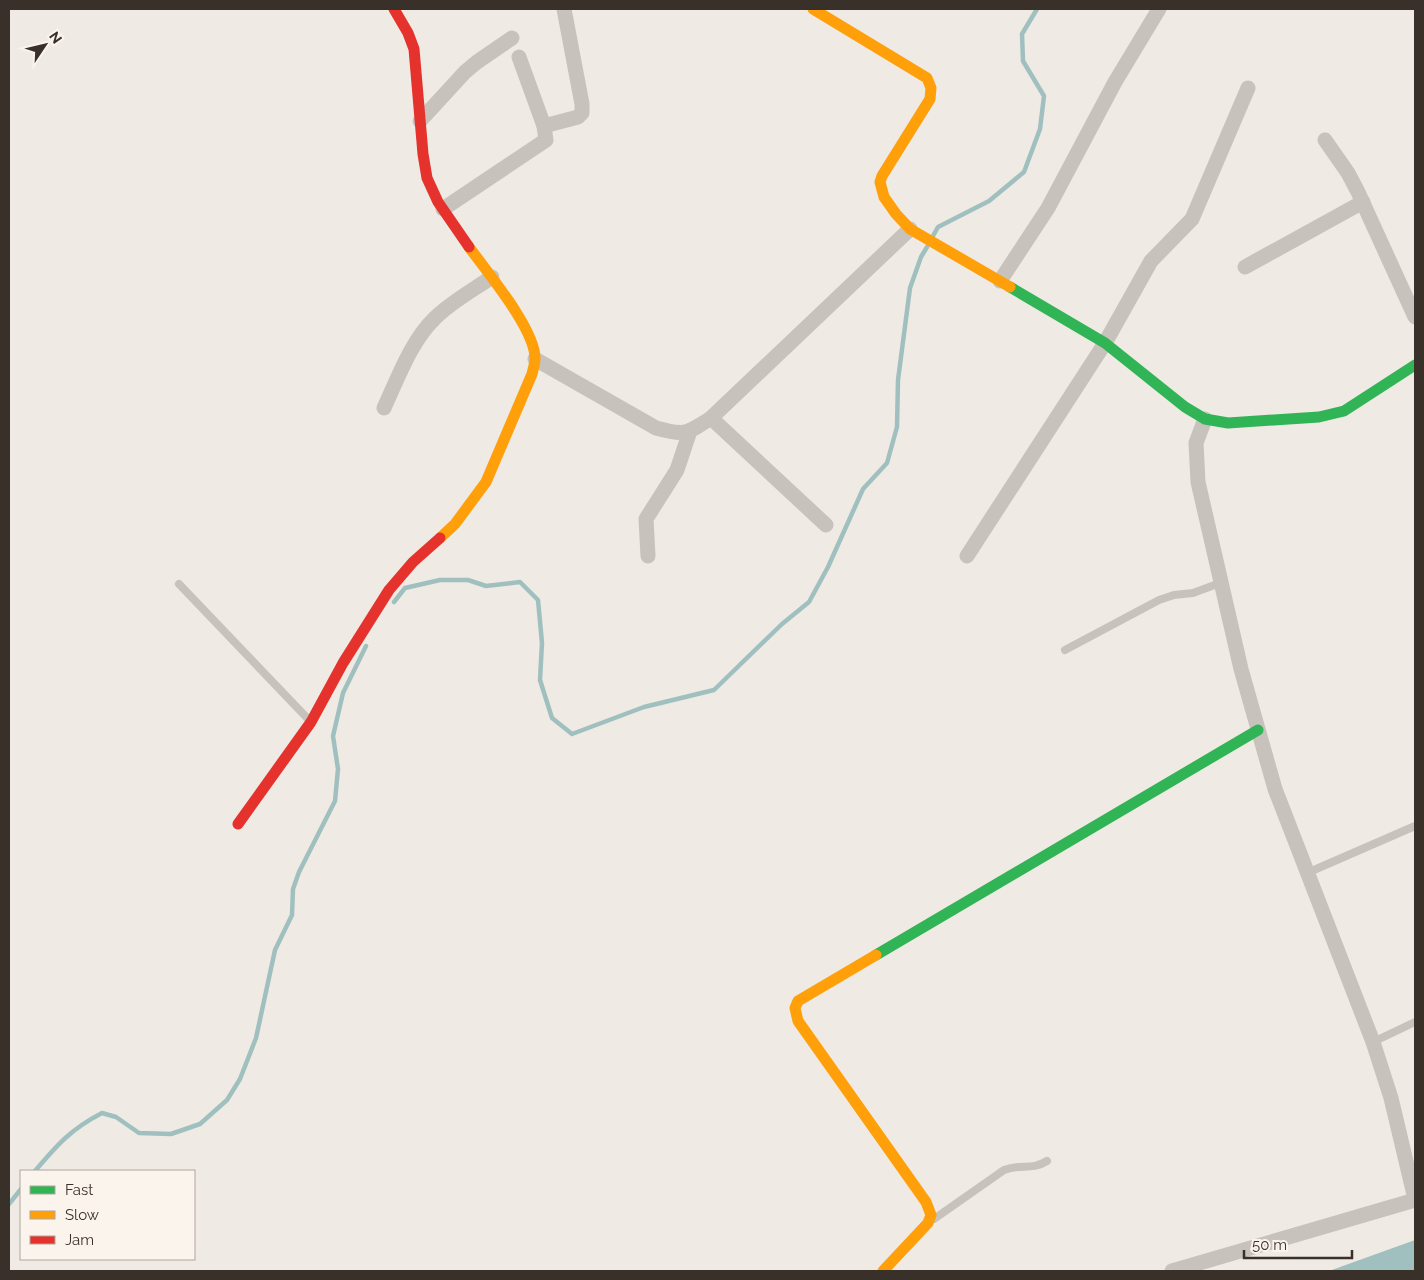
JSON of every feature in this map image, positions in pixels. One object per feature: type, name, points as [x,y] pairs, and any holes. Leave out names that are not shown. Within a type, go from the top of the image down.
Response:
[{"type":"street","points":[[238,824],[312,722],[342,663],[389,590],[413,562],[455,524],[486,482],[532,374],[535,359],[533,345],[524,324],[438,202],[427,178],[414,50],[408,33],[394,9]]},
{"type":"street","points":[[544,126],[578,117],[582,112],[564,9]]},
{"type":"street","points":[[813,9],[927,78],[933,91],[880,182],[880,189],[896,214],[916,234],[1000,281],[1105,344],[1185,407],[1206,419],[1228,423],[1319,416],[1344,411],[1415,366]]},
{"type":"street","points":[[1000,281],[1048,208],[1115,82],[1159,9]]},
{"type":"street","points":[[420,121],[465,72],[512,38]]},
{"type":"street","points":[[443,209],[546,140],[544,126],[519,57]]},
{"type":"street","points":[[967,556],[1105,344],[1151,261],[1192,218],[1248,88]]},
{"type":"street","points":[[1325,140],[1348,173],[1363,202],[1415,317]]},
{"type":"street","points":[[1245,267],[1363,202]]},
{"type":"street","points":[[535,359],[656,428],[677,434],[690,431],[711,418],[916,234]]},
{"type":"street","points":[[384,408],[414,345],[426,328],[448,307],[492,277]]},
{"type":"street","points":[[711,418],[826,525]]},
{"type":"street","points":[[1172,1271],[1415,1200],[1391,1098],[1373,1042],[1275,789],[1241,669],[1198,482],[1196,443],[1206,419]]},
{"type":"street","points":[[648,556],[646,519],[677,470],[690,431]]},
{"type":"street","points":[[883,1271],[928,1224],[931,1215],[926,1202],[798,1021],[795,1008],[798,1001],[1258,730]]},
{"type":"lane","points":[[1065,650],[1159,600],[1174,595],[1193,593],[1220,583]]},
{"type":"lane","points":[[179,584],[312,722]]},
{"type":"lane","points":[[1307,873],[1415,826]]},
{"type":"lane","points":[[1373,1042],[1415,1022]]},
{"type":"lane","points":[[928,1224],[1004,1170],[1014,1166],[1040,1166],[1047,1161]]},
{"type":"water","points":[[1415,1240],[1415,1271],[1329,1271]]},
{"type":"waterway","points":[[933,236],[938,227],[989,201],[1024,172],[1040,129],[1044,96],[1023,61],[1022,34],[1037,9]]},
{"type":"waterway","points":[[394,602],[405,588],[440,580],[468,580],[486,586],[520,582],[538,600],[542,643],[540,680],[552,718],[572,734],[644,707],[714,690],[782,624],[809,602],[828,567],[863,489],[887,463],[897,427],[898,380],[910,288],[921,257],[927,247]]},
{"type":"waterway","points":[[36,1170],[65,1138],[102,1113],[116,1117],[139,1133],[171,1134],[200,1124],[227,1100],[240,1079],[256,1038],[275,950],[292,915],[293,889],[299,872],[335,801],[338,769],[333,736],[343,693],[366,646]]},
{"type":"waterway","points":[[9,1204],[20,1190]]},
{"type":"traffic: fast","points":[[1010,287],[1105,343],[1185,407],[1205,419],[1228,423],[1319,417],[1344,411],[1415,365]]},
{"type":"traffic: fast","points":[[876,955],[1258,730]]},
{"type":"traffic: slow","points":[[813,9],[927,78],[931,88],[930,99],[882,176],[880,182],[884,197],[910,229],[1010,287]]},
{"type":"traffic: slow","points":[[440,538],[455,524],[486,482],[532,374],[535,361],[528,333],[519,317],[469,247]]},
{"type":"traffic: slow","points":[[876,955],[798,1001],[795,1008],[798,1021],[926,1202],[931,1215],[928,1223],[883,1271]]},
{"type":"traffic: jam","points":[[394,9],[408,33],[414,49],[423,154],[427,178],[438,202],[469,247]]},
{"type":"traffic: jam","points":[[238,824],[311,722],[343,663],[389,590],[413,562],[440,538]]}]
